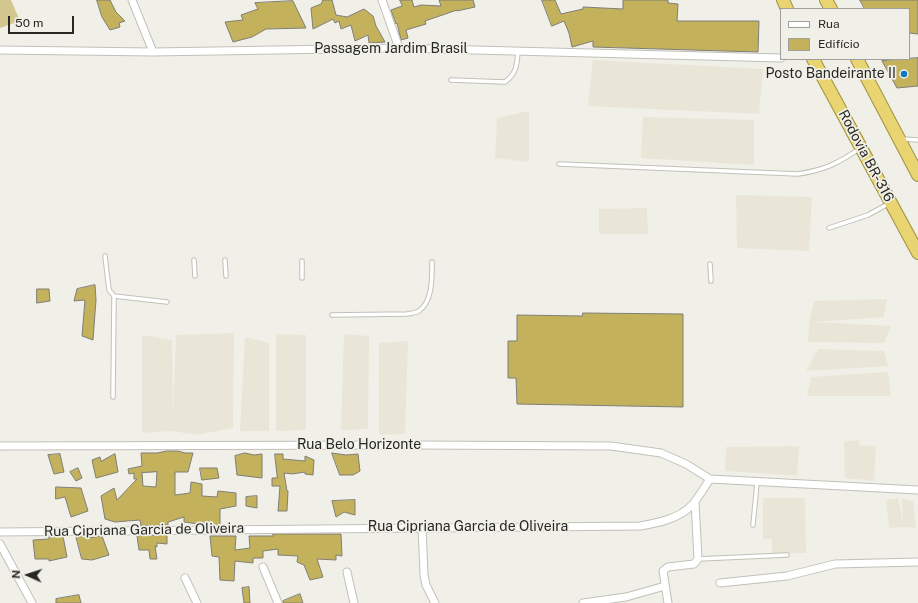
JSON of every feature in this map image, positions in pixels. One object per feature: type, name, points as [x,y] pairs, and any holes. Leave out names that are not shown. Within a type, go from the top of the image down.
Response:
[{"type":"highway","name":"Rodovia BR-316","points":[[814,60],[918,253]]},
{"type":"highway","points":[[859,60],[918,175]]},
{"type":"street","points":[[132,0],[153,52]]},
{"type":"street","points":[[382,0],[398,48]]},
{"type":"street","name":"Passagem Jardim Brasil","points":[[0,50],[153,52],[398,48],[780,58]]},
{"type":"street","name":"Rua Belo Horizonte","points":[[0,446],[611,446],[660,453],[686,464],[710,480]]},
{"type":"street","points":[[710,480],[918,490]]},
{"type":"street","name":"Rua Cipriana Garcia de Oliveira","points":[[0,532],[640,526],[669,519],[691,506],[710,480]]},
{"type":"street","points":[[668,603],[663,574],[664,569],[668,567],[694,564],[698,559],[695,502]]},
{"type":"street","points":[[422,527],[424,575],[426,585],[435,603]]},
{"type":"street","points":[[0,544],[32,603]]},
{"type":"street","points":[[720,583],[787,576],[835,564],[918,562]]},
{"type":"street","points":[[263,567],[278,603]]},
{"type":"street","points":[[347,572],[354,603]]},
{"type":"street","points":[[185,578],[197,603]]},
{"type":"street","points":[[583,603],[626,597],[665,586]]},
{"type":"lane","points":[[451,80],[505,82],[512,76],[517,68],[518,51]]},
{"type":"lane","points":[[900,139],[918,140]]},
{"type":"lane","points":[[559,164],[798,174],[818,171],[833,165],[861,148]]},
{"type":"lane","points":[[829,228],[868,215],[891,202]]},
{"type":"lane","points":[[105,256],[109,290],[114,296],[113,397]]},
{"type":"lane","points":[[194,260],[195,276]]},
{"type":"lane","points":[[225,260],[226,276]]},
{"type":"lane","points":[[302,261],[302,278]]},
{"type":"lane","points":[[332,315],[407,314],[418,312],[426,305],[432,281],[432,262]]},
{"type":"lane","points":[[710,264],[711,281]]},
{"type":"lane","points":[[114,296],[167,302]]},
{"type":"lane","points":[[753,525],[757,482]]},
{"type":"lane","points":[[698,559],[787,555]]},
{"type":"shaded area","points":[[0,0],[11,0],[20,21],[0,28]]},
{"type":"shaded area","points":[[593,60],[763,69],[759,114],[588,106]]},
{"type":"shaded area","points":[[529,111],[529,162],[495,158],[497,118]]},
{"type":"shaded area","points":[[643,117],[754,120],[754,165],[641,158]]},
{"type":"shaded area","points":[[736,195],[812,197],[809,251],[737,248]]},
{"type":"shaded area","points":[[647,208],[648,234],[599,234],[599,209]]},
{"type":"shaded area","points":[[887,299],[884,317],[815,322],[891,326],[884,343],[808,342],[809,322],[814,301]]},
{"type":"shaded area","points":[[234,333],[233,428],[196,435],[172,431],[142,433],[142,335],[172,340],[173,414],[176,335]]},
{"type":"shaded area","points":[[276,334],[306,335],[306,430],[276,431]]},
{"type":"shaded area","points":[[344,334],[369,336],[368,429],[341,430]]},
{"type":"shaded area","points":[[245,337],[269,343],[269,431],[240,431]]},
{"type":"shaded area","points":[[408,341],[405,434],[379,435],[379,343]]},
{"type":"shaded area","points":[[818,349],[884,351],[888,366],[806,371]]},
{"type":"shaded area","points":[[888,372],[891,396],[807,396],[811,377]]},
{"type":"shaded area","points":[[859,440],[859,445],[876,446],[874,481],[845,478],[844,442]]},
{"type":"shaded area","points":[[799,446],[797,475],[803,476],[725,471],[726,447]]},
{"type":"shaded area","points":[[763,498],[805,498],[806,553],[772,553],[772,539],[763,539]]},
{"type":"shaded area","points":[[898,498],[903,523],[902,499],[913,501],[916,528],[889,528],[886,500]]},
{"type":"building","points":[[97,0],[110,0],[116,12],[125,21],[119,23],[120,27],[110,30],[102,17]]},
{"type":"building","points":[[323,0],[332,0],[336,15],[347,17],[364,9],[373,16],[376,26],[385,42],[369,43],[368,35],[355,41],[351,25],[341,29],[339,21],[335,23],[333,19],[313,29],[311,8],[321,4]]},
{"type":"building","points":[[400,0],[412,0],[414,7],[421,5],[441,6],[439,0],[473,0],[475,7],[457,10],[425,21],[426,24],[406,30],[408,38],[401,40],[397,23],[396,24],[391,10],[402,6]]},
{"type":"building","points":[[542,0],[555,0],[561,14],[583,9],[583,7],[623,9],[623,0],[668,0],[668,3],[678,4],[677,21],[759,21],[758,52],[593,47],[593,41],[572,47],[569,33],[564,21],[552,26]]},
{"type":"building","points":[[860,0],[918,0],[918,34],[910,33],[910,8],[864,8]]},
{"type":"building","points":[[293,1],[306,28],[266,29],[252,37],[233,42],[225,22],[243,20],[241,15],[258,9],[255,3]]},
{"type":"building","name":"Posto Bandeirante II","points":[[918,58],[918,86],[897,88],[882,61],[910,60],[910,59]]},
{"type":"building","points":[[95,285],[96,300],[93,340],[82,336],[85,300],[74,301],[77,289]]},
{"type":"building","points":[[37,289],[49,289],[50,301],[37,303]]},
{"type":"building","points":[[583,313],[683,314],[683,407],[517,404],[516,378],[508,378],[508,341],[517,341],[517,315],[582,316]]},
{"type":"building","points":[[178,451],[193,453],[188,472],[175,472],[175,495],[190,493],[191,482],[202,484],[202,496],[217,497],[218,491],[236,493],[236,506],[220,509],[220,525],[210,525],[209,522],[198,524],[184,522],[184,517],[168,522],[168,525],[141,526],[140,520],[115,522],[105,519],[101,496],[114,488],[117,500],[137,479],[134,479],[134,473],[129,474],[128,469],[142,466],[141,453]],"holes":[[[157,472],[156,487],[143,486],[142,473]]]},
{"type":"building","points":[[245,453],[254,455],[262,454],[262,478],[237,475],[235,456]]},
{"type":"building","points":[[332,453],[346,455],[358,454],[360,471],[353,475],[340,475]]},
{"type":"building","points":[[60,454],[64,472],[54,474],[48,455]]},
{"type":"building","points":[[115,454],[118,472],[96,478],[92,460],[100,457],[101,461]]},
{"type":"building","points":[[275,454],[283,454],[283,459],[305,461],[305,456],[314,460],[313,475],[305,474],[305,472],[292,474],[284,473],[288,491],[287,511],[278,511],[280,486],[272,486],[272,478],[277,478]]},
{"type":"building","points":[[78,468],[82,478],[76,481],[70,472]]},
{"type":"building","points":[[200,468],[217,468],[219,478],[202,480]]},
{"type":"building","points":[[56,487],[81,488],[88,511],[71,517],[65,497],[56,499]]},
{"type":"building","points":[[257,496],[257,508],[246,506],[246,497]]},
{"type":"building","points":[[355,500],[355,515],[344,512],[336,517],[332,501]]},
{"type":"building","points":[[273,534],[341,534],[342,556],[336,555],[336,560],[317,559],[323,577],[310,580],[304,565],[297,562],[298,556],[278,555],[278,549],[263,551],[263,558],[253,558],[253,563],[235,561],[234,581],[220,580],[219,557],[212,556],[210,536],[236,536],[235,550],[250,548],[249,536],[273,536]]},
{"type":"building","points":[[167,535],[167,544],[157,543],[157,547],[155,546],[157,559],[150,559],[149,550],[139,550],[137,536]]},
{"type":"building","points":[[63,536],[67,557],[49,561],[49,559],[35,559],[33,540]]},
{"type":"building","points":[[76,536],[87,536],[87,538],[102,536],[109,555],[92,560],[82,559]]},
{"type":"building","points":[[249,587],[250,603],[244,603],[242,588]]},
{"type":"building","points":[[300,594],[303,603],[283,603],[283,601]]},
{"type":"building","points":[[79,595],[81,603],[56,603],[56,599]]},
{"type":"place","name":"Posto Bandeirante II","points":[[904,74]]}]
